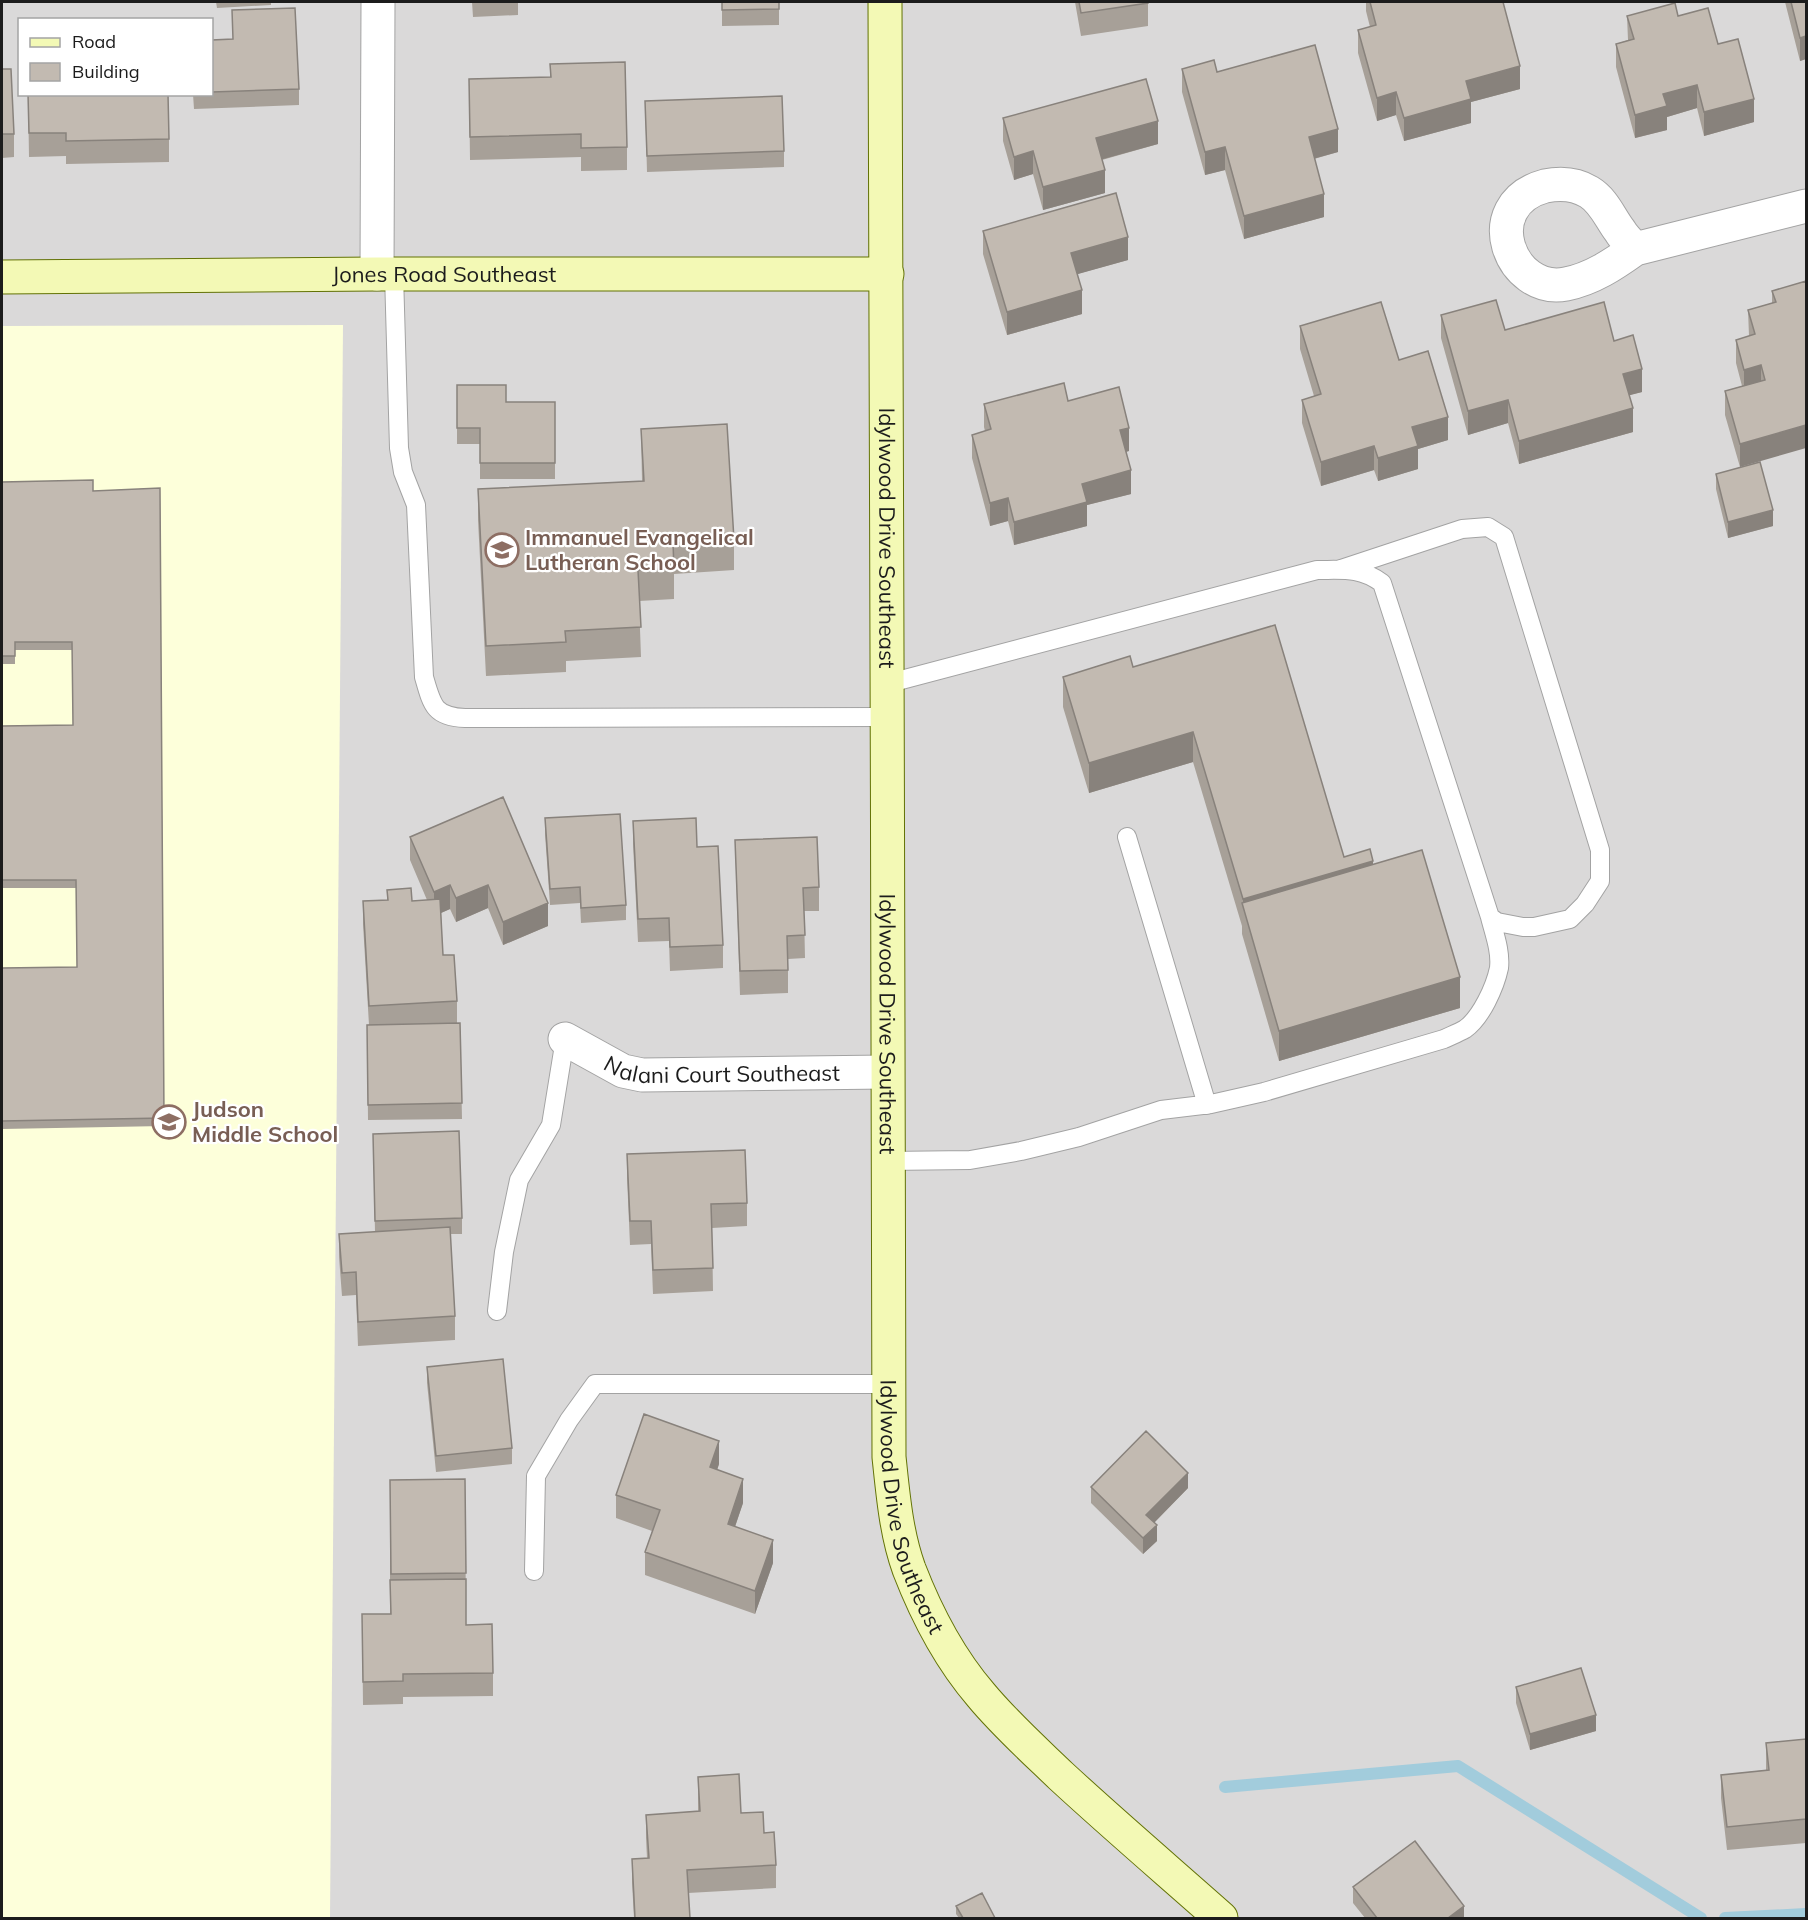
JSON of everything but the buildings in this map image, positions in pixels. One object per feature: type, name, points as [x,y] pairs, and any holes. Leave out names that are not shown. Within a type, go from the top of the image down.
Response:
[{"type":"street","points":[[378,2],[386,274]]},
{"type":"street","name":"Idylwood Drive Southeast","points":[[885,2],[886,1072],[889,1457],[896,1518],[909,1567],[945,1645],[980,1694],[1022,1739],[1221,1918]]},
{"type":"street","points":[[1635,249],[1806,206]]},
{"type":"street","name":"Jones Road Southeast","points":[[2,277],[887,274]]},
{"type":"street","name":"Nalani Court Southeast","points":[[565,1040],[623,1071],[642,1075],[886,1072]]},
{"type":"lane","points":[[386,274],[399,448],[403,472],[416,505],[424,677],[429,696],[438,712],[450,718],[886,717]]},
{"type":"lane","points":[[1338,570],[1462,529],[1488,527],[1504,537],[1600,850],[1600,881],[1585,904],[1570,919],[1534,927],[1523,927],[1497,922],[1490,917]]},
{"type":"lane","points":[[886,684],[1317,570],[1358,570],[1372,576],[1382,584],[1490,917],[1498,946],[1499,968],[1478,1017],[1465,1028],[1444,1039],[1264,1092],[1207,1105],[1161,1110],[1079,1137],[1021,1151],[970,1160],[888,1161]]},
{"type":"lane","points":[[1127,837],[1207,1105]]},
{"type":"lane","points":[[496,1311],[504,1252],[519,1180],[551,1125],[565,1040]]},
{"type":"lane","points":[[534,1571],[536,1476],[569,1420],[595,1384],[889,1384]]},
{"type":"shaded area","points":[[2,2],[1806,2],[1806,1918],[2,1918]]},
{"type":"shaded area","name":"Judson Middle School","points":[[343,325],[330,1918],[2,1918],[2,326]]},
{"type":"waterway","points":[[1225,1787],[1458,1766],[1701,1918]]},
{"type":"waterway","points":[[1725,1918],[1806,1914]]},
{"type":"place","name":"Immanuel Evangelical Lutheran School","points":[[502,550]]},
{"type":"place","name":"Judson Middle School","points":[[169,1122]]}]
